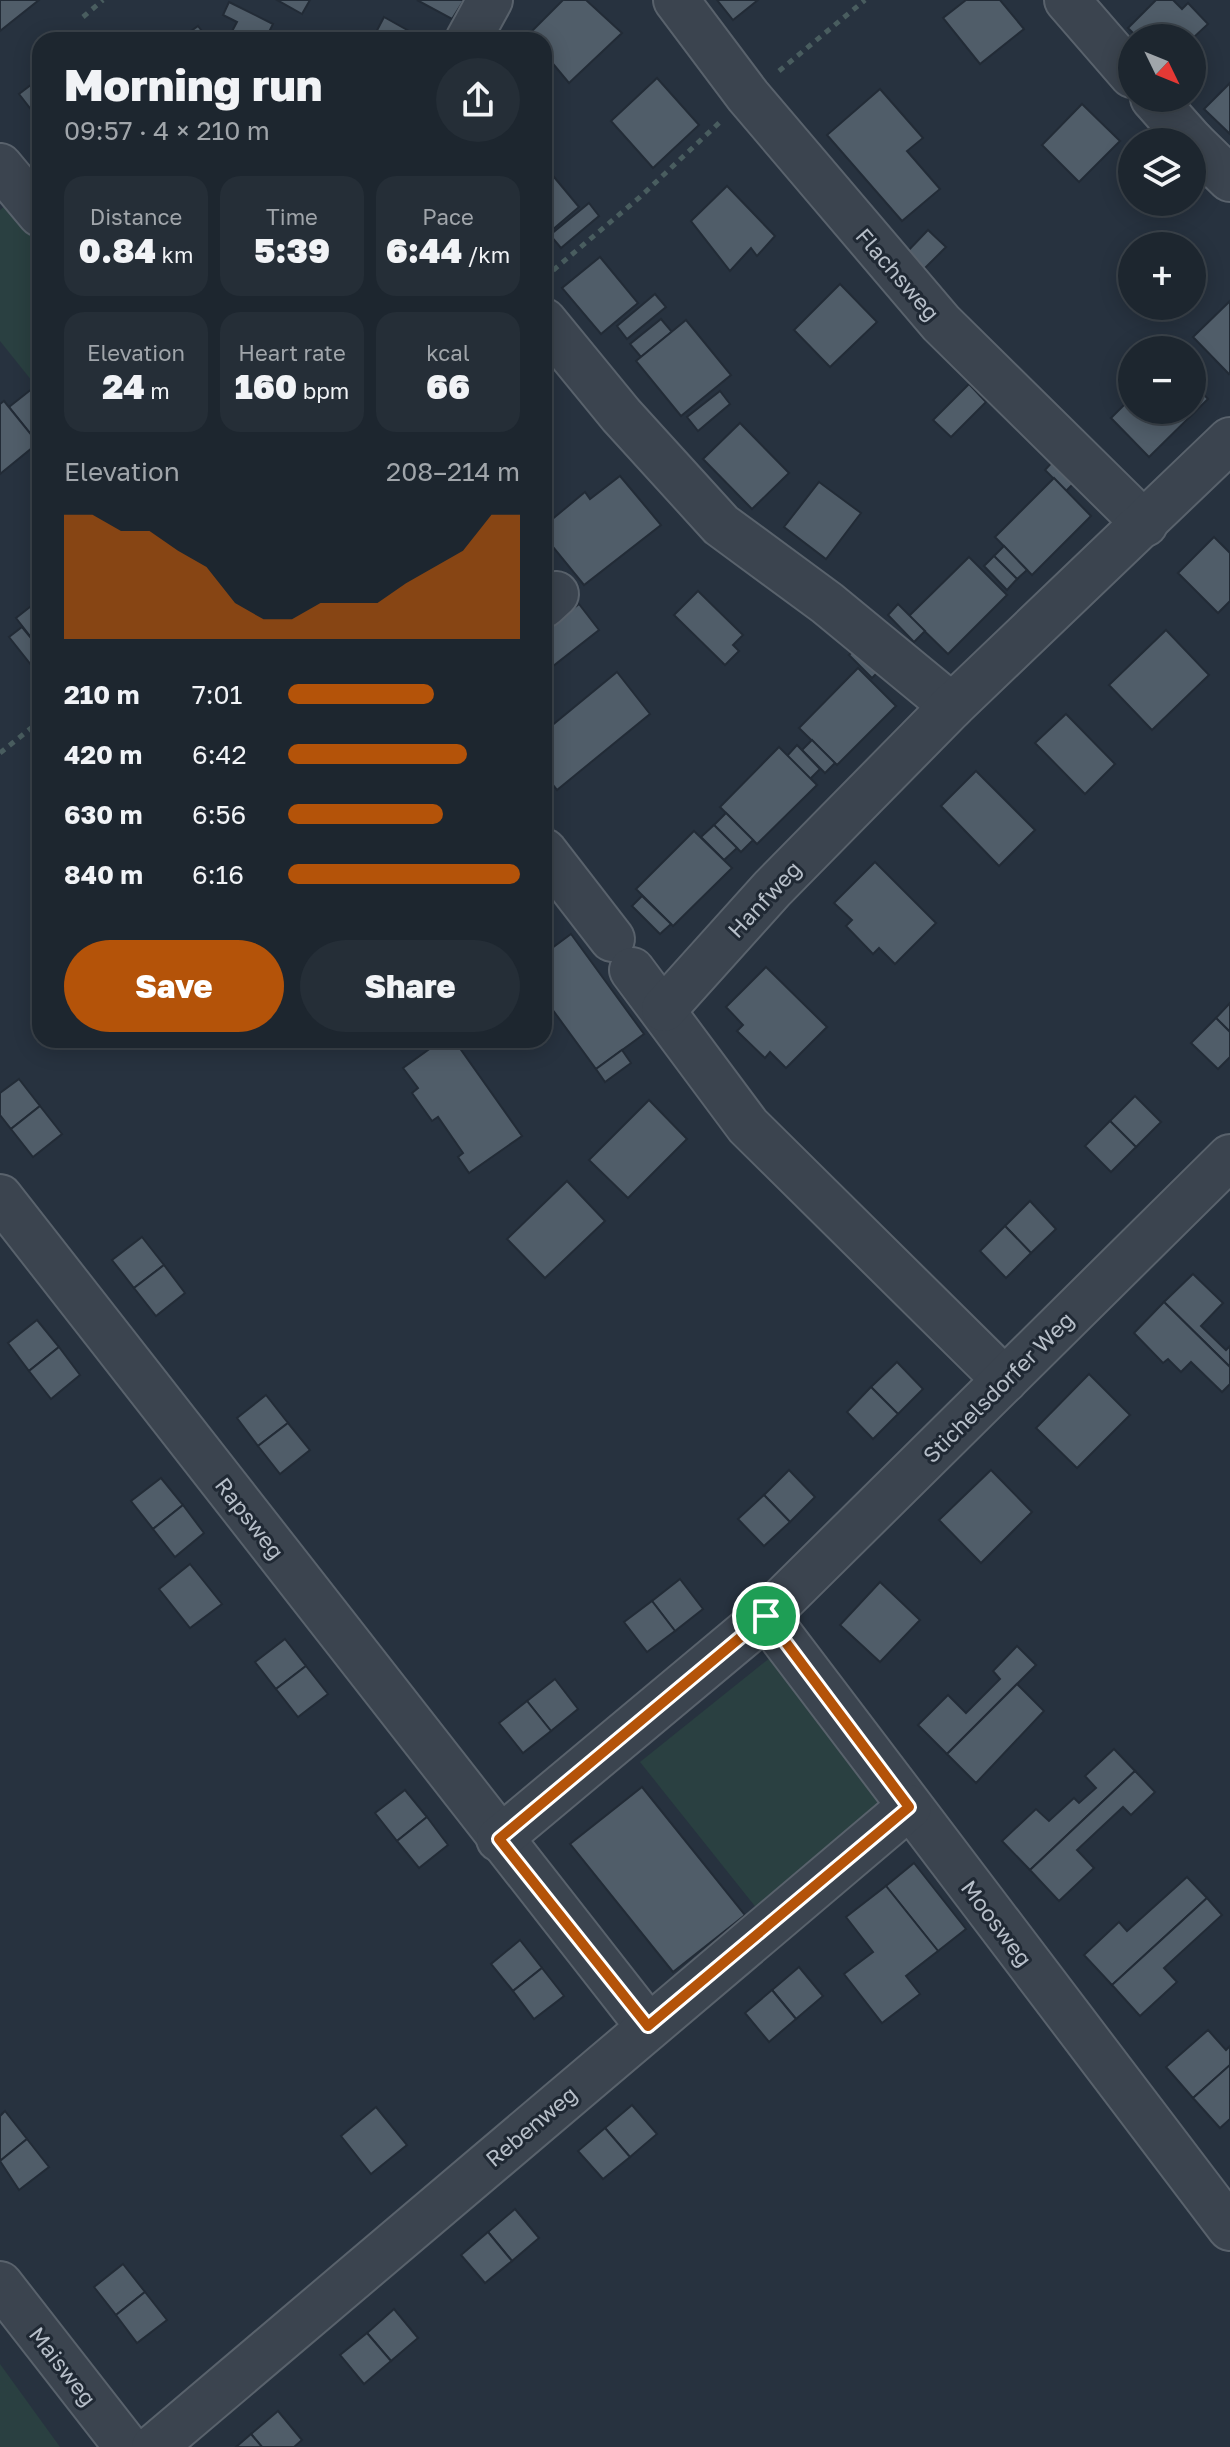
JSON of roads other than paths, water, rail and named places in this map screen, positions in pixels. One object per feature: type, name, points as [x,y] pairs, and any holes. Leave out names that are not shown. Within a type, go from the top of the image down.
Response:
[{"type":"street","points":[[472,32],[490,0]]},
{"type":"street","name":"Flachsweg","points":[[676,0],[748,96],[941,323],[1145,524]]},
{"type":"street","points":[[1067,0],[1118,59]]},
{"type":"street","points":[[1165,112],[1180,128]]},
{"type":"street","points":[[1206,156],[1230,179]]},
{"type":"street","points":[[0,166],[32,204]]},
{"type":"street","points":[[552,331],[621,415],[721,525],[827,603],[952,706]]},
{"type":"street","name":"Hanfweg","points":[[664,1009],[772,889],[952,706],[1230,440]]},
{"type":"street","points":[[552,862],[748,1126],[1005,1380]]},
{"type":"street","name":"Stichelsdorfer Weg","points":[[766,1616],[1230,1157]]},
{"type":"street","name":"Rapsweg","points":[[0,1197],[648,2026]]},
{"type":"street","points":[[499,1839],[766,1616]]},
{"type":"street","name":"Moosweg","points":[[766,1616],[1230,2228]]},
{"type":"street","name":"Rebenweg","points":[[154,2447],[909,1807]]},
{"type":"street","name":"Maisweg","points":[[0,2284],[127,2447]]}]
